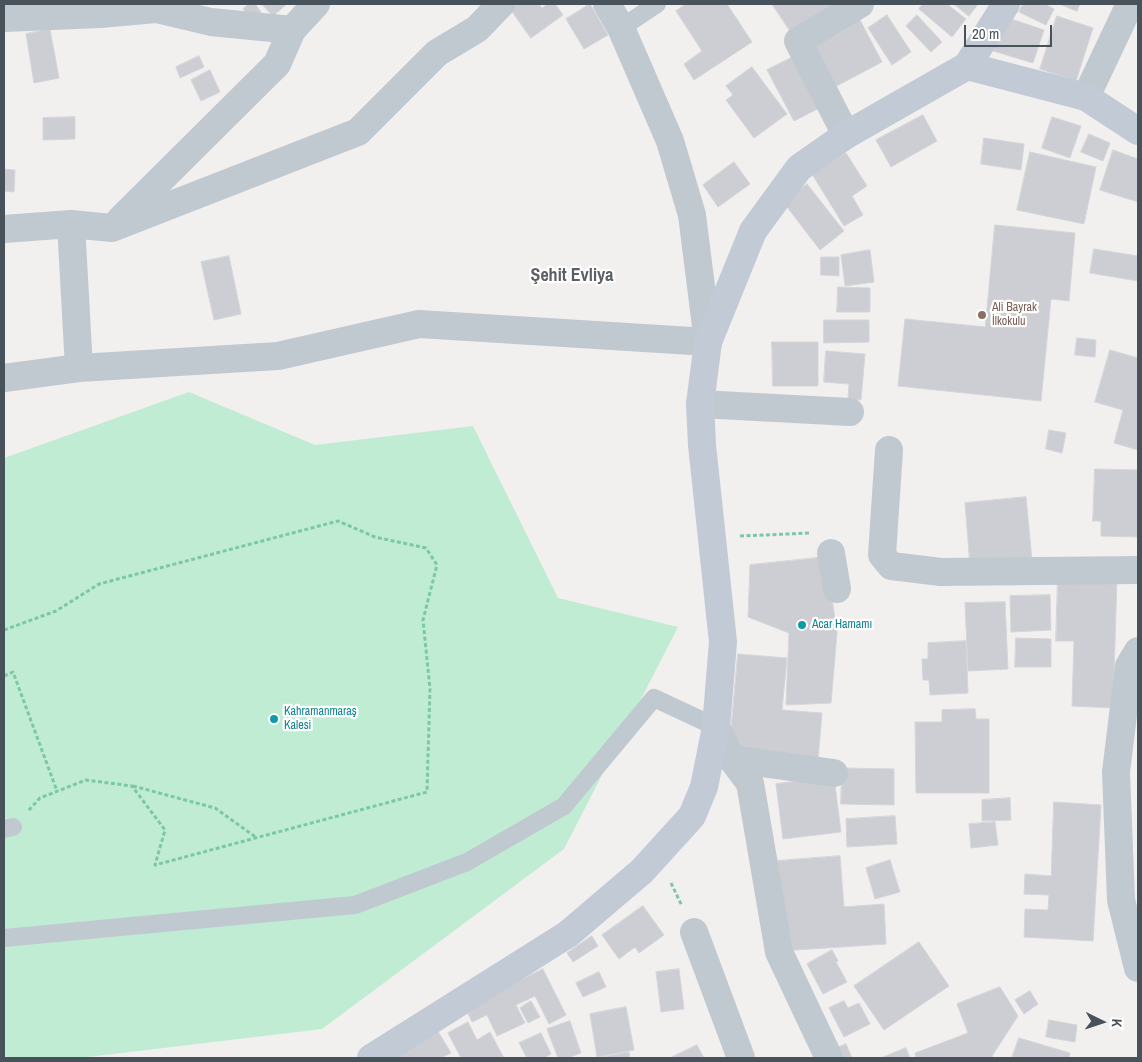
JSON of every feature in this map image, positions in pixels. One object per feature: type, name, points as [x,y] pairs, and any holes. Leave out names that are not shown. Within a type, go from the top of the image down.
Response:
[{"type":"street","points":[[112,228],[276,64],[292,30],[316,4]]},
{"type":"street","points":[[4,229],[71,224],[112,228],[358,132],[437,53],[477,29],[501,4]]},
{"type":"street","points":[[371,1058],[568,934],[642,871],[692,816],[704,787],[716,727],[723,642],[702,445],[700,404],[708,342],[692,215],[670,141],[621,28],[608,4]]},
{"type":"street","points":[[846,135],[798,41],[860,4]]},
{"type":"street","points":[[708,342],[753,231],[798,168],[846,135],[967,66],[1006,4]]},
{"type":"street","points":[[1086,98],[1130,4]]},
{"type":"street","points":[[4,18],[100,14],[156,9],[211,22],[292,30]]},
{"type":"street","points":[[967,66],[1086,98],[1138,131]]},
{"type":"street","points":[[71,224],[79,368]]},
{"type":"street","points":[[4,378],[79,368],[278,356],[419,324],[708,342]]},
{"type":"street","points":[[700,404],[850,412]]},
{"type":"street","points":[[890,450],[882,555],[891,566],[941,572],[1138,570]]},
{"type":"street","points":[[831,553],[837,589]]},
{"type":"street","points":[[1138,651],[1129,666],[1116,772],[1121,900],[1138,968]]},
{"type":"street","points":[[716,727],[732,759],[750,783],[778,952],[829,1058]]},
{"type":"street","points":[[732,759],[834,773]]},
{"type":"street","points":[[694,932],[741,1058]]},
{"type":"lane","points":[[621,28],[657,4]]},
{"type":"lane","points":[[4,938],[355,904],[467,862],[564,806],[654,698],[716,727]]},
{"type":"path","points":[[4,630],[56,611],[99,584],[338,521],[375,537],[426,548],[437,565],[423,620],[430,689],[427,792],[155,865],[165,830],[132,786]]},
{"type":"path","points":[[712,537],[829,532],[831,553]]},
{"type":"path","points":[[4,676],[13,672],[58,791]]},
{"type":"path","points":[[9,828],[40,798],[86,780],[132,786],[215,808],[257,838]]},
{"type":"path","points":[[657,853],[694,932]]},
{"type":"green space","points":[[189,392],[315,445],[473,426],[558,598],[678,627],[564,849],[322,1029],[80,1058],[4,1058],[4,458]]},
{"type":"building","points":[[249,4],[255,4],[261,12],[251,19],[243,9]]},
{"type":"building","points":[[262,4],[287,4],[273,16]]},
{"type":"building","points":[[507,4],[539,4],[542,8],[548,4],[555,4],[563,15],[531,38]]},
{"type":"building","points":[[590,4],[608,35],[584,49],[566,19]]},
{"type":"building","points":[[686,4],[727,4],[752,42],[694,80],[684,64],[702,51],[676,11]]},
{"type":"building","points":[[772,4],[836,4],[795,38]]},
{"type":"building","points":[[923,4],[947,4],[966,19],[952,37],[919,9]]},
{"type":"building","points":[[954,4],[978,4],[969,16]]},
{"type":"building","points":[[1023,4],[1045,4],[1054,9],[1046,25],[1019,12]]},
{"type":"building","points":[[1060,4],[1080,4],[1077,11]]},
{"type":"building","points":[[857,14],[882,62],[831,89],[806,40]]},
{"type":"building","points":[[887,15],[911,52],[892,65],[868,28]]},
{"type":"building","points":[[917,15],[942,42],[931,52],[906,26]]},
{"type":"building","points":[[1002,16],[1044,30],[1033,63],[990,50]]},
{"type":"building","points":[[1057,16],[1093,28],[1076,81],[1040,69]]},
{"type":"building","points":[[50,29],[59,78],[34,83],[26,34]]},
{"type":"building","points":[[799,54],[825,105],[794,121],[767,70]]},
{"type":"building","points":[[199,56],[204,67],[180,78],[176,67]]},
{"type":"building","points":[[752,67],[787,114],[754,138],[726,100],[733,95],[726,86]]},
{"type":"building","points":[[210,70],[220,92],[201,101],[191,80]]},
{"type":"building","points":[[923,115],[937,141],[891,167],[876,140]]},
{"type":"building","points":[[75,117],[75,139],[43,140],[43,118]]},
{"type":"building","points":[[1052,117],[1081,126],[1070,158],[1042,148]]},
{"type":"building","points":[[1089,134],[1110,143],[1103,161],[1081,152]]},
{"type":"building","points":[[984,138],[1024,144],[1021,170],[981,164]]},
{"type":"building","points":[[1113,150],[1138,159],[1138,202],[1100,190]]},
{"type":"building","points":[[1030,152],[1096,167],[1084,224],[1017,210]]},
{"type":"building","points":[[846,153],[867,186],[852,196],[863,215],[844,226],[812,174]]},
{"type":"building","points":[[734,162],[750,184],[718,207],[703,185]]},
{"type":"building","points":[[4,169],[15,170],[14,192],[4,191]]},
{"type":"building","points":[[807,184],[844,231],[820,250],[784,203]]},
{"type":"building","points":[[995,225],[1075,233],[1069,301],[1051,299],[1041,401],[898,386],[905,319],[985,327]]},
{"type":"building","points":[[1094,249],[1138,256],[1138,281],[1090,273]]},
{"type":"building","points":[[870,250],[874,282],[845,286],[841,255]]},
{"type":"building","points":[[229,256],[241,314],[214,320],[201,262]]},
{"type":"building","points":[[821,257],[839,257],[839,276],[821,275]]},
{"type":"building","points":[[838,287],[870,288],[870,312],[837,312]]},
{"type":"building","points":[[824,320],[869,320],[869,342],[824,343]]},
{"type":"building","points":[[1077,338],[1096,340],[1095,357],[1075,355]]},
{"type":"building","points":[[772,342],[818,342],[818,386],[773,386]]},
{"type":"building","points":[[1110,350],[1138,358],[1138,450],[1114,443],[1123,410],[1095,402]]},
{"type":"building","points":[[826,351],[865,354],[861,400],[848,399],[849,384],[824,382]]},
{"type":"building","points":[[1049,430],[1066,433],[1062,453],[1046,449]]},
{"type":"building","points":[[1095,469],[1138,470],[1138,537],[1101,536],[1101,521],[1093,521]]},
{"type":"building","points":[[1026,497],[1032,560],[970,566],[965,503]]},
{"type":"building","name":"Acar Hamamı","points":[[826,557],[837,633],[831,703],[786,705],[789,633],[748,617],[750,565]]},
{"type":"building","points":[[1058,575],[1117,577],[1113,708],[1072,706],[1074,641],[1056,641]]},
{"type":"building","points":[[1050,595],[1051,630],[1011,632],[1010,596]]},
{"type":"building","points":[[1005,602],[1008,669],[968,671],[965,603]]},
{"type":"building","points":[[1016,638],[1051,639],[1051,667],[1015,667]]},
{"type":"building","points":[[966,641],[968,693],[930,695],[929,680],[923,680],[922,659],[928,659],[928,643]]},
{"type":"building","points":[[738,654],[787,658],[782,710],[822,713],[818,760],[729,753]]},
{"type":"building","points":[[975,709],[976,719],[989,719],[989,793],[916,793],[915,722],[942,722],[942,710]]},
{"type":"building","points":[[842,768],[894,769],[894,805],[841,804]]},
{"type":"building","points":[[834,777],[841,832],[783,839],[776,784]]},
{"type":"building","points":[[1010,798],[1011,820],[982,821],[982,800]]},
{"type":"building","points":[[1054,802],[1101,805],[1093,941],[1024,937],[1025,909],[1048,910],[1049,895],[1024,894],[1025,874],[1051,876]]},
{"type":"building","points":[[895,816],[897,844],[847,847],[846,819]]},
{"type":"building","points":[[995,822],[998,845],[971,848],[969,824]]},
{"type":"building","points":[[840,856],[844,907],[884,904],[886,944],[781,951],[776,861]]},
{"type":"building","points":[[890,860],[900,892],[875,899],[866,868]]},
{"type":"building","points":[[643,906],[664,935],[639,953],[635,947],[619,959],[602,935]]},
{"type":"building","points":[[592,936],[598,946],[573,962],[567,953]]},
{"type":"building","points":[[919,942],[949,986],[884,1030],[854,986]]},
{"type":"building","points":[[832,950],[847,982],[823,994],[807,964]]},
{"type":"building","points":[[543,969],[566,1015],[549,1024],[535,996],[516,1005],[525,1023],[497,1036],[487,1015],[472,1022],[465,1007]]},
{"type":"building","points":[[679,969],[684,1009],[661,1012],[656,972]]},
{"type":"building","points":[[599,972],[606,987],[583,997],[576,983]]},
{"type":"building","points":[[1000,987],[1018,1016],[992,1056],[994,1058],[916,1058],[915,1053],[968,1033],[957,1004]]},
{"type":"building","points":[[1030,991],[1038,1004],[1024,1014],[1015,1000]]},
{"type":"building","points":[[531,1001],[540,1017],[528,1023],[520,1008]]},
{"type":"building","points":[[844,1001],[848,1008],[859,1003],[870,1024],[844,1037],[829,1008]]},
{"type":"building","points":[[626,1007],[634,1050],[597,1057],[590,1014]]},
{"type":"building","points":[[1049,1020],[1077,1025],[1075,1042],[1046,1037]]},
{"type":"building","points":[[570,1021],[581,1053],[568,1058],[558,1058],[547,1029]]},
{"type":"building","points":[[468,1022],[477,1040],[490,1032],[504,1058],[461,1058],[448,1033]]},
{"type":"building","points":[[436,1028],[451,1053],[441,1058],[382,1058]]},
{"type":"building","points":[[541,1033],[551,1054],[544,1058],[527,1058],[519,1043]]},
{"type":"building","points":[[1019,1038],[1070,1053],[1069,1058],[1012,1058]]},
{"type":"building","points":[[846,1044],[852,1058],[842,1058],[837,1048]]},
{"type":"building","points":[[697,1045],[704,1058],[670,1058]]},
{"type":"building","points":[[906,1048],[910,1058],[881,1058]]},
{"type":"building","points":[[629,1052],[630,1058],[598,1058]]},
{"type":"place","name":"Ali Bayrak İlkokulu","points":[[982,315]]},
{"type":"place","name":"Acar Hamamı","points":[[802,625]]},
{"type":"place","name":"Kahramanmaraş Kalesi","points":[[274,719]]},
{"type":"district","name":"Şehit Evliya","points":[[572,276]]}]
